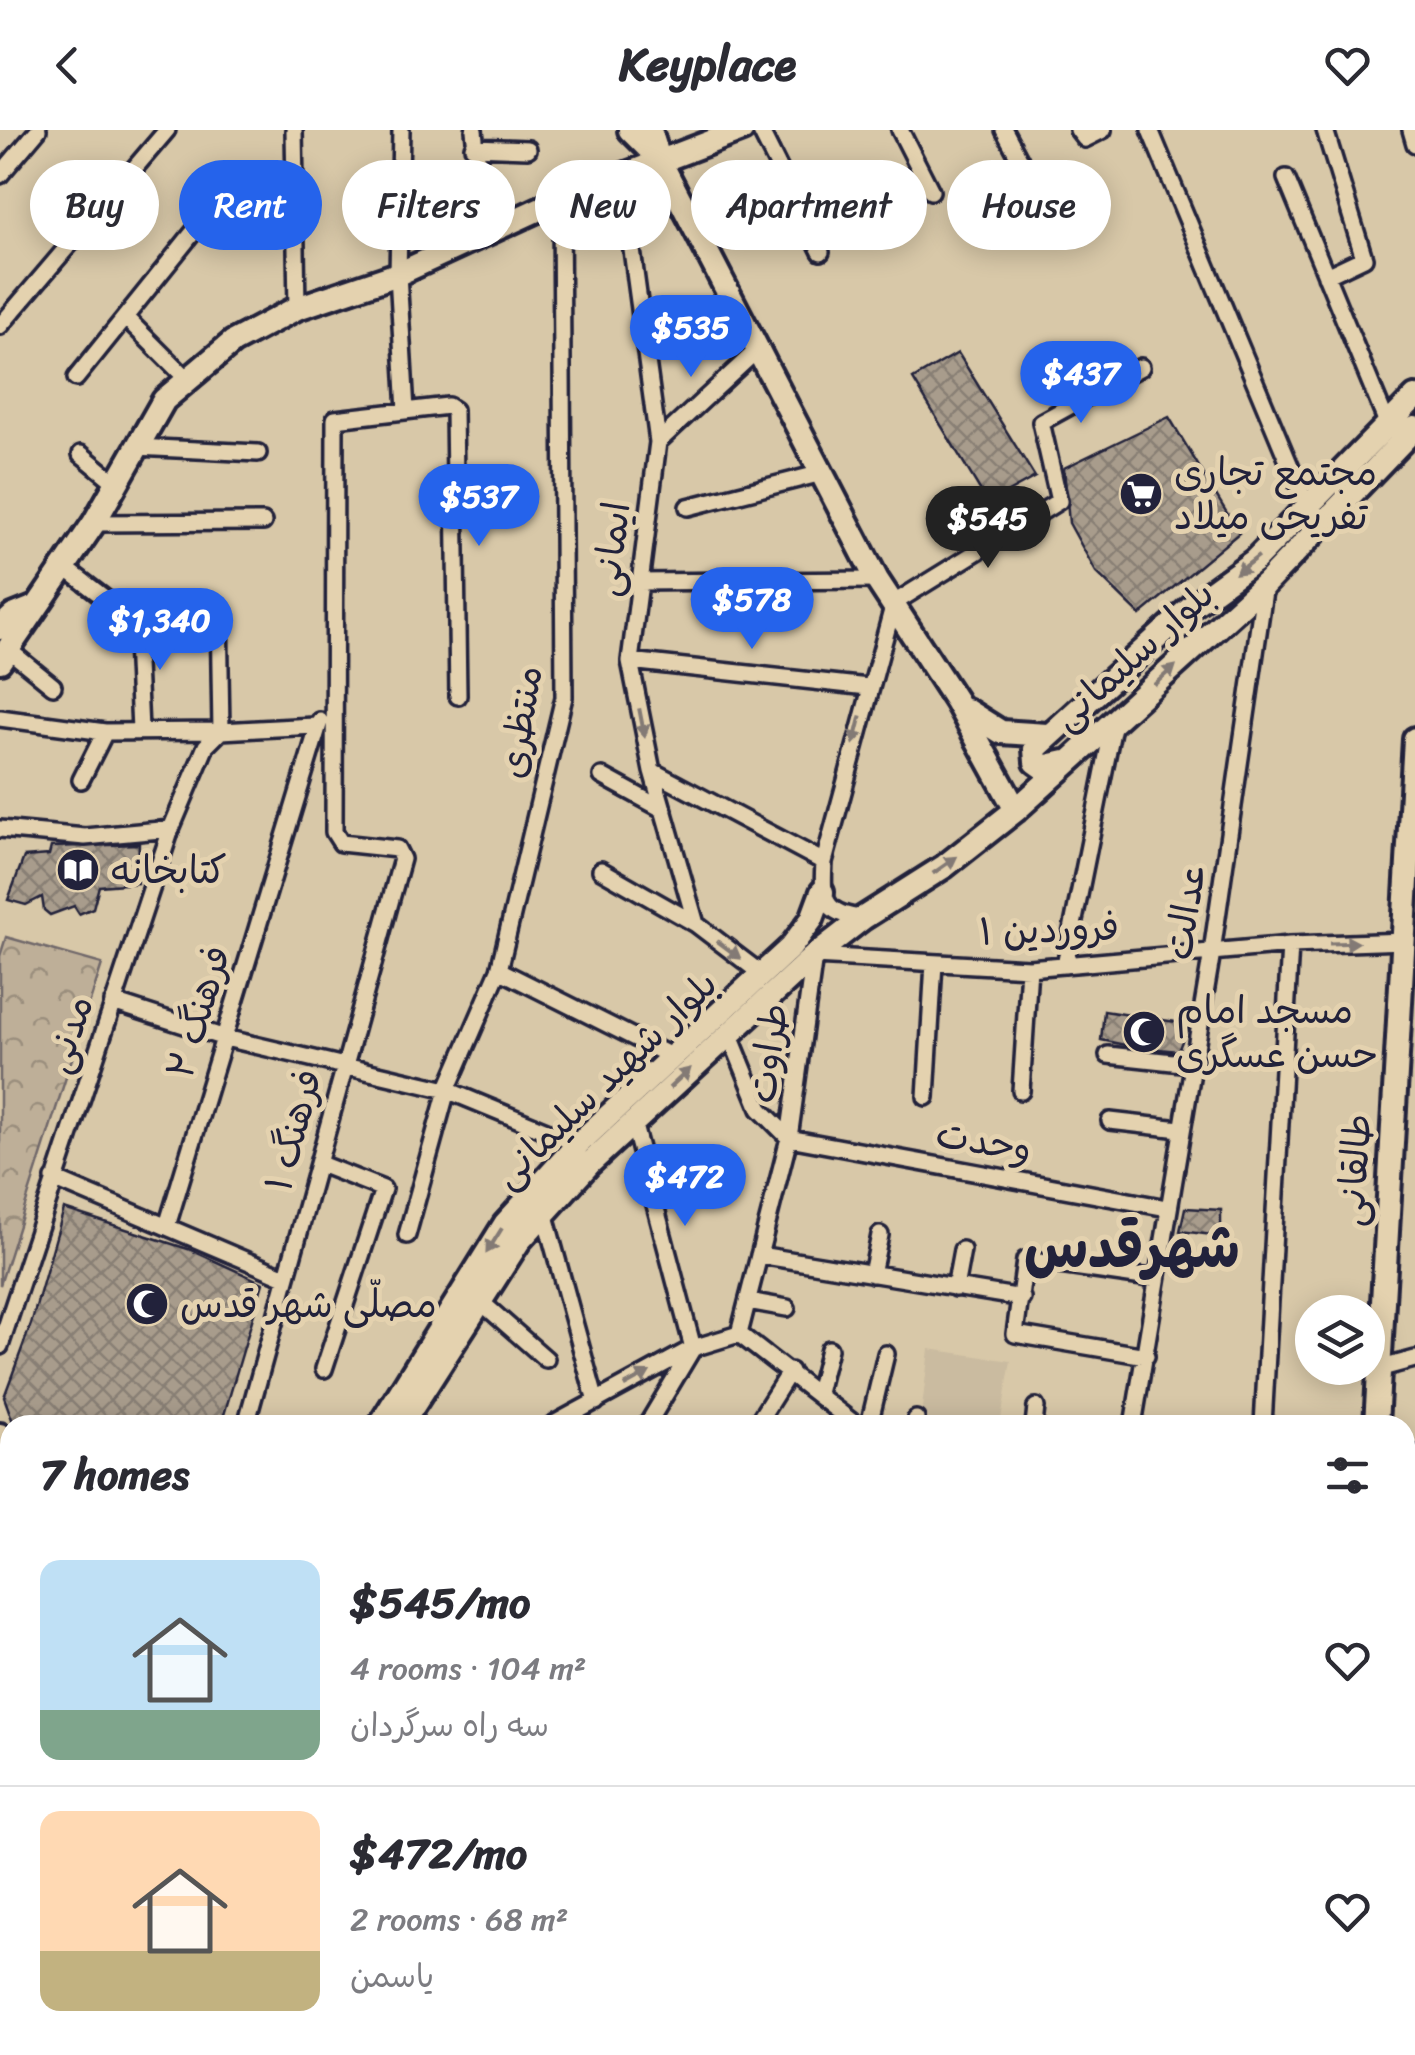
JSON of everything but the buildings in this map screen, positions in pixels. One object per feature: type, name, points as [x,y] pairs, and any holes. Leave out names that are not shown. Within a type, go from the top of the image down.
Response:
[{"type":"main road","points":[[630,130],[659,159]]},
{"type":"main road","points":[[650,130],[659,159],[756,352],[877,580],[956,701],[1016,810]]},
{"type":"main road","points":[[659,159],[742,130]]},
{"type":"main road","points":[[5,656],[33,608],[94,523],[164,400],[232,342],[297,308],[398,274],[535,210]]},
{"type":"main road","name":"بلوار سلیمانی","points":[[1047,735],[1192,606],[1254,560],[1415,397]]},
{"type":"main road","name":"بلوار سلیمانی","points":[[1016,810],[1265,584],[1415,428]]},
{"type":"main road","points":[[0,628],[13,616],[33,608]]},
{"type":"main road","points":[[956,701],[980,723],[1001,732],[1047,735]]},
{"type":"main road","points":[[1047,735],[1035,749],[1036,762],[1043,767],[1065,762]]},
{"type":"main road","name":"طالقانی","points":[[1383,1295],[1415,740]]},
{"type":"main road","name":"بلوار شهید سلیمانی","points":[[407,1415],[480,1300],[544,1212],[633,1122],[814,956],[863,918],[945,866],[1016,810]]},
{"type":"main road","name":"بلوار شهید سلیمانی","points":[[386,1415],[505,1224],[578,1144],[763,976],[812,920],[822,892]]},
{"type":"main road","name":"طالقانی","points":[[1376,1415],[1377,1385]]},
{"type":"street","points":[[0,175],[38,130]]},
{"type":"street","points":[[0,326],[167,130]]},
{"type":"street","points":[[294,130],[297,308]]},
{"type":"street","points":[[401,130],[398,274],[406,410]]},
{"type":"street","points":[[474,130],[475,160]]},
{"type":"street","points":[[760,130],[820,252]]},
{"type":"street","points":[[900,130],[931,191]]},
{"type":"street","points":[[1004,130],[1020,160]]},
{"type":"street","points":[[1082,135],[1103,130]]},
{"type":"street","points":[[1150,130],[1308,508]]},
{"type":"street","points":[[1325,130],[1364,258],[1326,276]]},
{"type":"street","points":[[473,147],[528,149]]},
{"type":"street","points":[[1286,178],[1387,423]]},
{"type":"street","points":[[76,378],[179,250]]},
{"type":"street","name":"منتظری","points":[[407,1235],[447,1090],[500,970],[564,697],[561,250]]},
{"type":"street","name":"ایمانی","points":[[632,250],[658,442],[630,661],[652,771],[696,924]]},
{"type":"street","points":[[125,317],[188,380]]},
{"type":"street","points":[[658,442],[756,352]]},
{"type":"street","points":[[863,918],[840,916],[822,892],[824,862],[868,687],[894,602],[1059,501],[1041,422],[1141,368]]},
{"type":"street","points":[[332,706],[335,419],[448,406],[454,410],[458,696]]},
{"type":"street","points":[[136,447],[258,452]]},
{"type":"street","points":[[81,454],[116,483]]},
{"type":"street","points":[[688,508],[822,473]]},
{"type":"street","points":[[94,523],[263,522]]},
{"type":"street","points":[[62,566],[111,603]]},
{"type":"street","points":[[638,582],[877,580]]},
{"type":"street","name":"عدالت","points":[[1135,1415],[1212,952],[1265,584]]},
{"type":"street","points":[[219,608],[221,731]]},
{"type":"street","points":[[135,619],[140,730]]},
{"type":"street","points":[[5,656],[53,686]]},
{"type":"street","points":[[630,661],[868,687]]},
{"type":"street","name":"فرهنگ ۲","points":[[167,1226],[316,726],[332,706]]},
{"type":"street","name":"فرهنگ ۱","points":[[249,1415],[402,852],[341,843],[336,838],[332,706]]},
{"type":"street","points":[[0,718],[105,732],[316,726]]},
{"type":"street","points":[[1064,966],[1114,721]]},
{"type":"street","name":"مدنی","points":[[0,1346],[171,829],[206,746],[221,731]]},
{"type":"street","points":[[81,780],[105,732]]},
{"type":"street","points":[[652,771],[824,862]]},
{"type":"street","points":[[602,776],[664,810]]},
{"type":"street","points":[[0,829],[85,837],[171,829]]},
{"type":"street","points":[[601,870],[696,924],[763,976]]},
{"type":"street","name":"فروردین ۱","points":[[814,956],[1029,968],[1290,945],[1406,941]]},
{"type":"street","points":[[1263,1415],[1290,945]]},
{"type":"street","name":"طراوت","points":[[739,1334],[789,1138],[814,956]]},
{"type":"street","points":[[926,1097],[934,963]]},
{"type":"street","points":[[1021,1090],[1029,968]]},
{"type":"street","points":[[500,970],[673,1057]]},
{"type":"street","points":[[114,1002],[225,1038],[345,1063],[447,1090],[578,1144]]},
{"type":"street","points":[[729,1034],[760,1109],[789,1138]]},
{"type":"street","points":[[1108,1055],[1191,1064]]},
{"type":"street","points":[[1110,1121],[1180,1129]]},
{"type":"street","points":[[633,1122],[693,1348],[653,1415]]},
{"type":"street","name":"وحدت","points":[[789,1138],[1168,1208]]},
{"type":"street","points":[[320,1164],[383,1189],[324,1369]]},
{"type":"street","points":[[54,1179],[286,1277]]},
{"type":"street","points":[[544,1212],[596,1402]]},
{"type":"street","points":[[872,1274],[880,1235]]},
{"type":"street","points":[[955,1288],[962,1250]]},
{"type":"street","points":[[759,1254],[1022,1298]]},
{"type":"street","points":[[1146,1356],[1015,1334],[1025,1260],[1157,1279]]},
{"type":"street","points":[[480,1300],[546,1359]]},
{"type":"street","points":[[748,1301],[786,1308]]},
{"type":"street","points":[[571,1415],[693,1348],[739,1334],[841,1415]]},
{"type":"street","points":[[818,1393],[830,1349]]},
{"type":"street","points":[[871,1415],[886,1354]]},
{"type":"street","points":[[1385,1366],[1415,1359]]},
{"type":"street","points":[[762,1415],[790,1371]]},
{"type":"street","points":[[1035,1415],[1036,1407]]},
{"type":"shaded area","points":[[929,1349],[1011,1361],[1002,1415],[921,1415]]},
{"type":"green space","points":[[6,937],[102,964],[0,1285],[0,956]]},
{"type":"place","name":"مجتمع تجاری تفریحی میلاد","points":[[1141,494]]},
{"type":"place","name":"کتابخانه","points":[[78,870]]},
{"type":"place","name":"مسجد امام حسن عسگری","points":[[1144,1032]]},
{"type":"place","name":"مصلّی شهر قدس","points":[[147,1304]]},
{"type":"district","name":"شهرقدس","points":[[1132,1247]]}]
